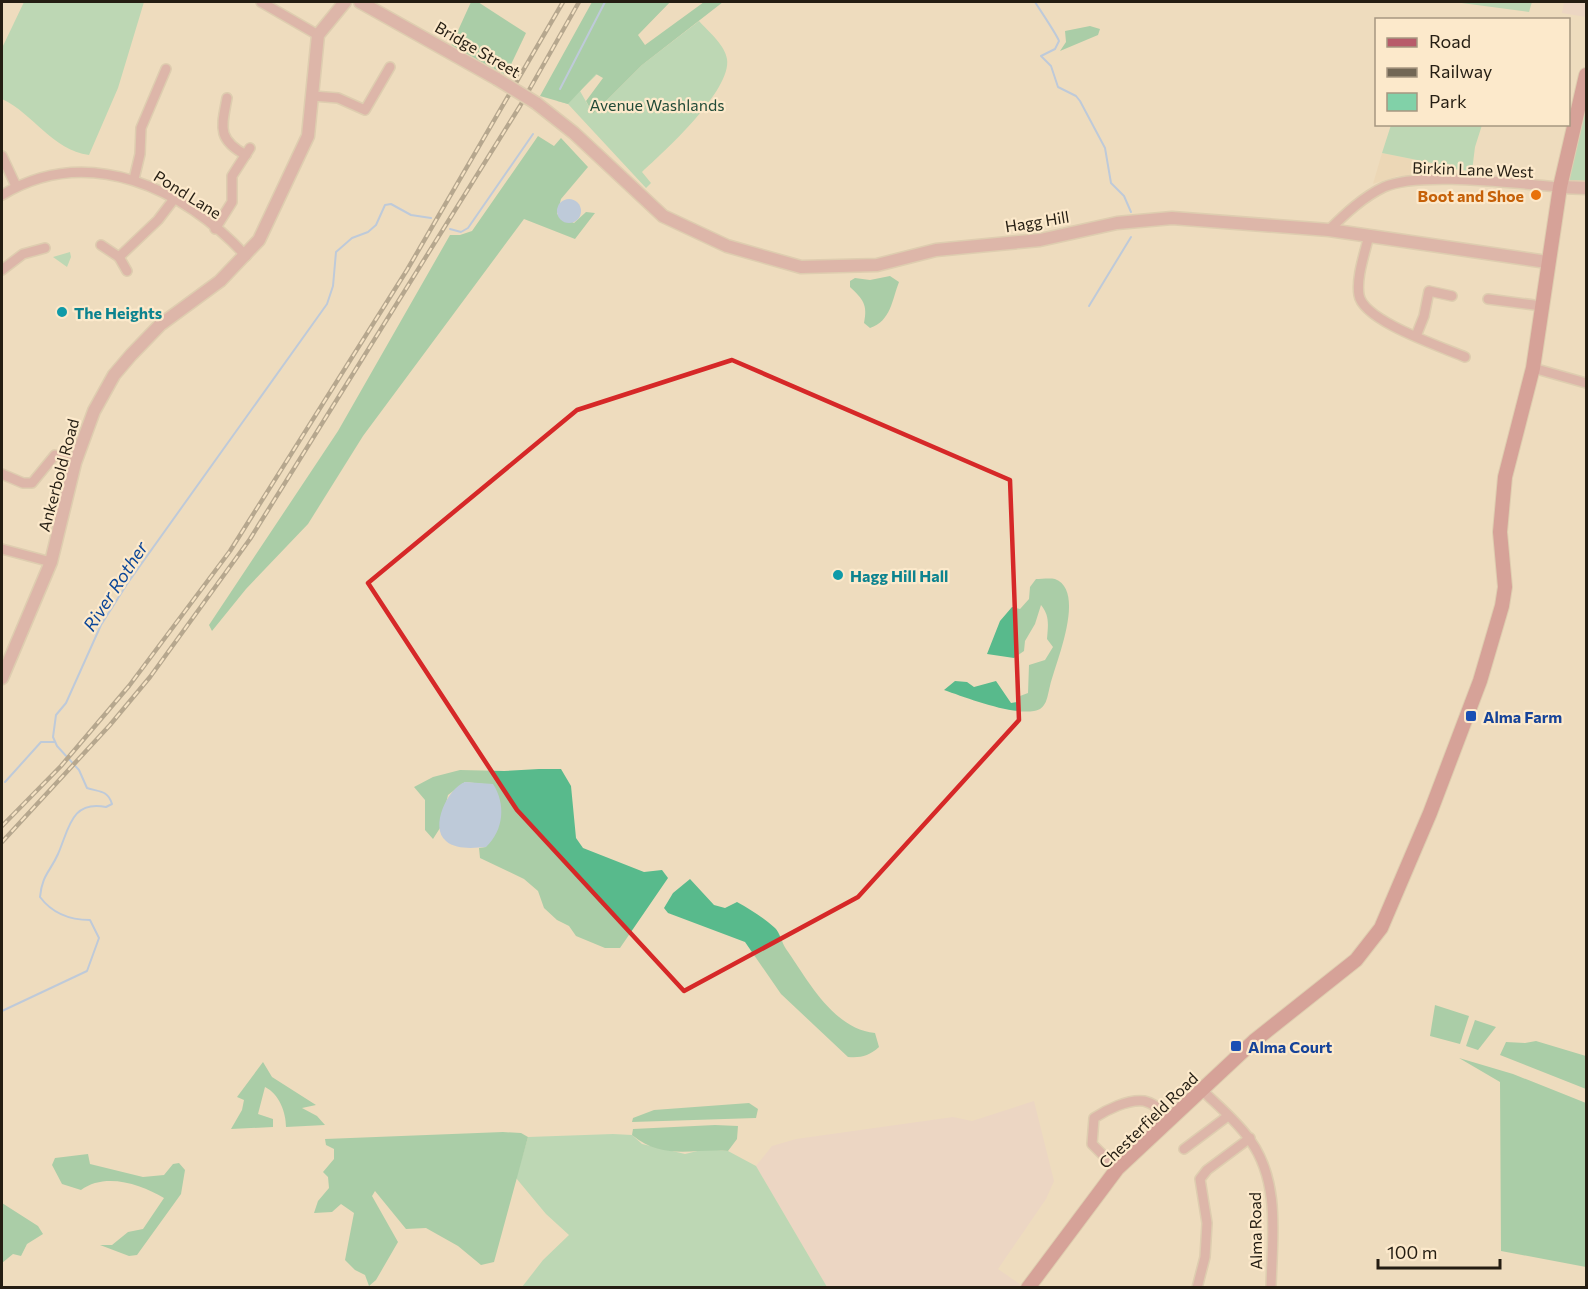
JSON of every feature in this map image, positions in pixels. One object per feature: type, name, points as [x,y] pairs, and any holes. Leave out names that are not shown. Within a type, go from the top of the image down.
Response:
[{"type":"main road","points":[[1533,368],[1560,187],[1587,75]]},
{"type":"main road","name":"Chesterfield Road","points":[[1028,1287],[1117,1169],[1254,1041],[1356,960],[1381,928],[1430,813],[1480,681],[1502,606],[1505,587],[1501,513],[1512,448],[1533,368]]},
{"type":"street","points":[[261,2],[318,35],[345,2]]},
{"type":"street","name":"Bridge Street","points":[[360,2],[497,79],[536,103],[574,133]]},
{"type":"street","name":"Ankerbold Road","points":[[2,678],[51,562],[75,463],[94,411],[121,366],[160,325],[220,281],[259,240],[308,136],[318,35]]},
{"type":"street","points":[[313,96],[338,98],[365,110],[390,67]]},
{"type":"street","points":[[134,179],[140,154],[141,128],[166,69]]},
{"type":"street","points":[[215,229],[232,202],[232,176],[248,152],[225,139],[222,130],[227,98]]},
{"type":"street","name":"Hagg Hill","points":[[574,133],[663,216],[727,246],[801,267],[877,265],[936,250],[1040,240],[1117,223],[1172,218],[1329,230],[1547,262]]},
{"type":"street","points":[[2,156],[16,186]]},
{"type":"street","name":"Pond Lane","points":[[2,195],[16,186],[45,177],[80,171],[134,179],[174,199],[215,229],[246,256]]},
{"type":"street","name":"Birkin Lane West","points":[[1329,230],[1343,215],[1385,186],[1411,180],[1473,181],[1560,187]]},
{"type":"street","points":[[1560,187],[1587,188]]},
{"type":"street","points":[[119,257],[153,225],[174,199]]},
{"type":"street","points":[[1369,235],[1359,285],[1361,302],[1375,316],[1466,357]]},
{"type":"street","points":[[101,245],[119,257],[127,271]]},
{"type":"street","points":[[2,270],[23,254],[45,249]]},
{"type":"street","points":[[1416,336],[1424,316],[1429,291],[1452,296]]},
{"type":"street","points":[[1488,299],[1542,306]]},
{"type":"street","points":[[1533,368],[1587,383]]},
{"type":"street","points":[[2,474],[23,483],[32,483],[55,455],[75,463]]},
{"type":"street","points":[[2,549],[51,562]]},
{"type":"street","name":"Alma Road","points":[[1202,1090],[1250,1138],[1264,1164],[1272,1198],[1270,1287]]},
{"type":"street","points":[[1117,1169],[1092,1144],[1094,1118],[1102,1112],[1144,1101],[1173,1119]]},
{"type":"street","points":[[1184,1149],[1228,1116]]},
{"type":"street","points":[[1197,1287],[1205,1257],[1207,1223],[1200,1179],[1207,1170],[1250,1138]]},
{"type":"highlighted area","points":[[732,360],[1010,480],[1019,720],[858,897],[684,991],[517,810],[368,583],[577,410]]},
{"type":"shaded area","points":[[1564,2],[1586,2],[1586,17],[1562,13]]},
{"type":"shaded area","points":[[1382,153],[1432,163],[1432,177],[1398,176],[1373,184]]},
{"type":"shaded area","points":[[1034,1101],[1054,1181],[1046,1199],[998,1269],[1024,1287],[827,1287],[756,1166],[772,1146],[796,1139],[953,1117],[972,1121]]},
{"type":"green space","points":[[24,2],[144,2],[118,88],[89,155],[64,146],[24,113],[2,99],[2,48]]},
{"type":"green space","points":[[471,2],[478,2],[526,33],[506,75],[451,46]]},
{"type":"green space","points":[[592,2],[670,2],[638,35],[645,45],[704,2],[723,2],[642,65],[593,114],[586,101],[603,78],[596,74],[568,104],[540,96]]},
{"type":"green space","name":"Avenue Washlands","points":[[611,2],[670,2],[580,91],[593,114],[642,65],[699,21],[720,43],[727,59],[726,72],[708,103],[680,136],[642,172],[651,183],[646,188],[568,104],[557,101]]},
{"type":"green space","points":[[1454,2],[1532,2],[1529,12]]},
{"type":"green space","points":[[1090,26],[1100,29],[1098,35],[1060,51],[1066,42],[1065,31]]},
{"type":"green space","points":[[1586,97],[1586,181],[1568,180]]},
{"type":"green space","points":[[1391,126],[1482,126],[1475,147],[1472,171],[1432,167],[1432,163],[1382,153]]},
{"type":"green space","points":[[538,136],[554,146],[561,138],[588,167],[561,199],[557,214],[574,223],[586,212],[595,213],[575,239],[524,219],[363,436],[308,524],[246,589],[212,631],[209,625],[338,431],[450,235],[472,231]]},
{"type":"green space","points":[[70,252],[71,257],[67,267],[53,257]]},
{"type":"green space","points":[[890,276],[899,282],[892,303],[887,315],[877,325],[870,328],[864,323],[863,303],[850,287],[850,281],[855,278],[870,280]]},
{"type":"green space","points":[[1036,579],[1055,579],[1064,586],[1069,612],[1062,646],[1042,708],[1034,711],[1013,711],[944,690],[955,681],[967,682],[974,687],[996,681],[1011,703],[1017,702],[1020,696],[1028,693],[1029,665],[1045,660],[1053,647],[1047,639],[1047,617],[1041,605],[1035,624],[1025,641],[1024,651],[1014,658],[987,654],[1000,621],[1012,607],[1020,609],[1029,599],[1030,587]]},
{"type":"green space","points":[[561,769],[571,786],[576,838],[583,848],[644,872],[662,870],[668,878],[620,948],[605,948],[576,936],[569,926],[557,920],[544,908],[538,891],[524,879],[480,858],[479,848],[486,847],[493,785],[465,782],[448,795],[440,828],[433,839],[425,830],[425,800],[414,787],[433,777],[460,770]]},
{"type":"green space","points":[[690,879],[714,905],[725,908],[737,902],[775,928],[786,949],[823,1001],[846,1023],[860,1030],[875,1033],[879,1047],[865,1056],[848,1057],[781,994],[745,942],[668,913],[664,908],[673,893]]},
{"type":"green space","points":[[1435,1005],[1469,1016],[1460,1044],[1430,1036]]},
{"type":"green space","points":[[1475,1020],[1496,1027],[1478,1050],[1466,1046]]},
{"type":"green space","points":[[1536,1041],[1586,1056],[1586,1089],[1500,1055],[1506,1042]]},
{"type":"green space","points":[[1459,1058],[1513,1074],[1586,1103],[1586,1267],[1501,1251],[1500,1082]]},
{"type":"green space","points":[[263,1062],[272,1077],[316,1105],[302,1108],[317,1116],[325,1125],[286,1127],[281,1104],[265,1087],[258,1114],[273,1119],[273,1127],[231,1129],[242,1110],[244,1100],[237,1097]]},
{"type":"green space","points":[[749,1103],[758,1109],[756,1118],[632,1122],[633,1118],[654,1110]]},
{"type":"green space","points":[[738,1126],[737,1139],[728,1151],[667,1151],[644,1143],[632,1135],[633,1129]]},
{"type":"green space","points":[[521,1133],[528,1137],[494,1262],[481,1265],[458,1246],[426,1228],[406,1229],[375,1191],[372,1196],[398,1242],[376,1280],[369,1286],[365,1275],[355,1270],[345,1260],[354,1213],[341,1204],[332,1212],[314,1213],[318,1201],[329,1188],[328,1177],[323,1172],[334,1159],[334,1149],[326,1145],[325,1139]]},
{"type":"green space","points":[[632,1135],[642,1144],[685,1154],[706,1149],[728,1151],[756,1166],[827,1287],[522,1287],[543,1260],[569,1235],[546,1214],[516,1178],[528,1137]]},
{"type":"green space","points":[[88,1154],[90,1164],[143,1177],[164,1175],[173,1164],[179,1163],[185,1170],[181,1194],[137,1255],[129,1256],[100,1245],[112,1245],[128,1232],[143,1229],[164,1198],[145,1188],[123,1182],[101,1182],[81,1190],[62,1184],[52,1165],[55,1158]]},
{"type":"green space","points":[[2,1203],[38,1226],[43,1234],[27,1244],[21,1256],[13,1254],[2,1263]]},
{"type":"water","points":[[569,199],[578,202],[581,211],[578,220],[569,223],[560,220],[557,211],[560,202]]},
{"type":"water","points":[[465,782],[493,784],[500,800],[500,825],[486,847],[455,846],[441,835],[439,827],[443,808],[452,792]]},
{"type":"waterway","name":"River Rother","points":[[560,89],[605,2]]},
{"type":"waterway","points":[[1035,2],[1059,41],[1055,49],[1041,56],[1051,66],[1058,87],[1076,96],[1080,101],[1105,148],[1111,183],[1124,196],[1131,212]]},
{"type":"waterway","name":"River Rother","points":[[450,229],[461,232],[468,228],[533,134]]},
{"type":"waterway","name":"River Rother","points":[[2,1011],[87,971],[99,938],[90,920],[62,915],[40,897],[44,878],[78,812],[85,808],[106,807],[112,804],[105,794],[87,788],[79,770],[57,746],[53,737],[56,715],[66,703],[101,625],[127,584],[327,304],[333,286],[336,252],[352,238],[368,232],[376,225],[385,205],[391,204],[411,215],[431,218]]},
{"type":"waterway","points":[[1089,306],[1131,237]]},
{"type":"waterway","points":[[5,782],[41,742],[55,742]]},
{"type":"railway","points":[[2,826],[61,766],[129,686],[230,551],[407,270],[563,2]]},
{"type":"railway","points":[[2,842],[110,725],[150,677],[250,539],[520,106],[579,2]]},
{"type":"place","name":"Boot and Shoe","points":[[1536,195]]},
{"type":"place","name":"The Heights","points":[[62,312]]},
{"type":"place","name":"Hagg Hill Hall","points":[[838,575]]},
{"type":"place","name":"Alma Farm","points":[[1471,716]]},
{"type":"place","name":"Alma Court","points":[[1236,1046]]}]
